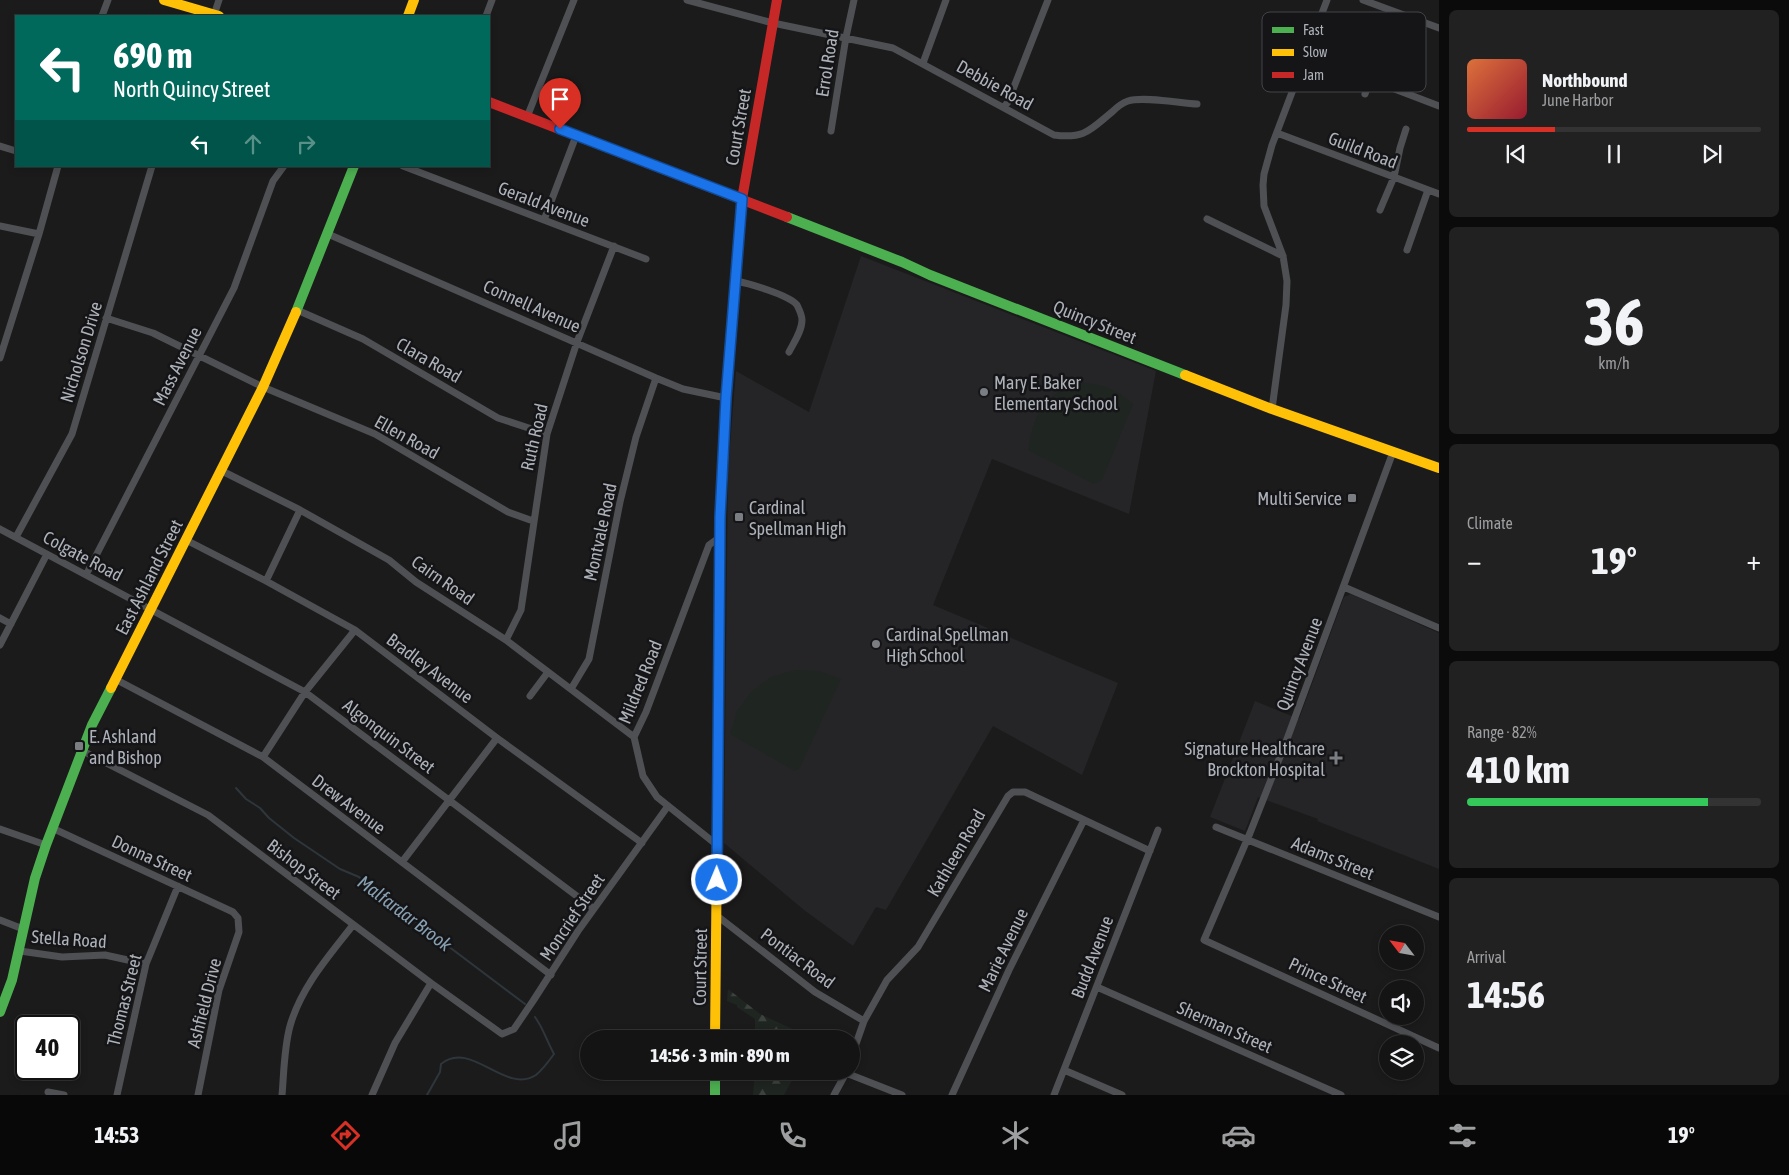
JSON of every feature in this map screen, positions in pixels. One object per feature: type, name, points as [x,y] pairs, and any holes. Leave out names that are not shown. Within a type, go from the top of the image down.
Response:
[{"type":"main road","points":[[164,0],[197,13],[210,15]]},
{"type":"main road","points":[[408,15],[414,0]]},
{"type":"main road","name":"Court Street","points":[[715,1030],[720,537],[726,398],[742,199],[777,0]]},
{"type":"main road","name":"Quincy Street","points":[[490,102],[742,199],[1272,409],[1439,468]]},
{"type":"main road","name":"East Ashland Street","points":[[0,1012],[20,951],[23,928],[46,845],[81,750],[263,387],[328,234],[352,167]]},
{"type":"main road","points":[[714,1095],[715,1080]]},
{"type":"street","points":[[102,15],[108,0]]},
{"type":"street","points":[[217,15],[219,0]]},
{"type":"street","points":[[486,15],[492,0]]},
{"type":"street","points":[[527,117],[574,0]]},
{"type":"street","name":"Debbie Road","points":[[687,0],[773,23],[893,48],[1054,135],[1071,137],[1086,133],[1128,101],[1140,100],[1197,104]]},
{"type":"street","name":"Errol Road","points":[[831,131],[854,0]]},
{"type":"street","points":[[923,63],[946,0]]},
{"type":"street","points":[[1004,107],[1008,102],[1048,0]]},
{"type":"street","points":[[1322,12],[1327,0]]},
{"type":"street","points":[[1363,0],[1395,12]]},
{"type":"street","points":[[1426,23],[1439,28]]},
{"type":"street","points":[[1272,409],[1287,296],[1286,274],[1282,256],[1267,215],[1263,196],[1266,164],[1292,92]]},
{"type":"street","points":[[1402,92],[1439,106]]},
{"type":"street","points":[[1380,210],[1394,177],[1406,129]]},
{"type":"street","name":"Guild Road","points":[[1277,133],[1439,194]]},
{"type":"street","points":[[544,220],[576,136]]},
{"type":"street","points":[[0,146],[15,151]]},
{"type":"street","points":[[0,358],[58,167]]},
{"type":"street","name":"Nicholson Drive","points":[[16,537],[72,434],[152,167]]},
{"type":"street","name":"Mass Avenue","points":[[86,575],[234,288],[273,181],[283,167]]},
{"type":"street","name":"Gerald Avenue","points":[[406,167],[646,259]]},
{"type":"street","points":[[1407,250],[1428,190]]},
{"type":"street","points":[[1207,219],[1282,256]]},
{"type":"street","points":[[0,226],[39,234]]},
{"type":"street","name":"Connell Avenue","points":[[328,234],[656,378],[683,389],[726,398]]},
{"type":"street","name":"Ruth Road","points":[[506,640],[520,610],[547,434],[577,342],[614,246]]},
{"type":"street","points":[[735,281],[766,289],[797,305],[802,322],[789,352]]},
{"type":"street","name":"Clara Road","points":[[297,310],[363,339],[498,418],[547,434]]},
{"type":"street","name":"Ellen Road","points":[[106,318],[153,333],[263,387],[375,434],[508,512],[533,521]]},
{"type":"street","name":"Montvale Road","points":[[571,689],[589,659],[620,502],[636,437],[656,378]]},
{"type":"street","name":"Quincy Avenue","points":[[1204,940],[1285,745],[1393,452]]},
{"type":"street","name":"Cairn Road","points":[[222,471],[300,510],[390,560],[416,582],[506,640],[634,737]]},
{"type":"street","points":[[266,581],[300,510]]},
{"type":"street","name":"Colgate Road","points":[[0,529],[151,609]]},
{"type":"street","name":"Mildred Road","points":[[717,845],[657,797],[643,776],[634,737],[646,712],[709,545],[720,537]]},
{"type":"street","name":"Bradley Avenue","points":[[186,540],[356,630],[497,738],[642,843]]},
{"type":"street","points":[[0,645],[47,554]]},
{"type":"street","points":[[1344,586],[1439,628]]},
{"type":"street","name":"Algonquin Street","points":[[151,609],[305,692],[594,909]]},
{"type":"street","points":[[0,618],[11,624]]},
{"type":"street","points":[[263,757],[305,692],[356,630]]},
{"type":"street","points":[[530,696],[548,672]]},
{"type":"street","name":"Drew Avenue","points":[[115,679],[263,757],[551,975]]},
{"type":"street","points":[[402,862],[497,738]]},
{"type":"street","name":"Bishop Street","points":[[81,750],[208,815],[496,1030]]},
{"type":"street","name":"Kathleen Road","points":[[860,1032],[864,1021],[887,980],[918,947],[1008,796],[1013,792],[1024,792],[1150,852]]},
{"type":"street","name":"Moncrief Street","points":[[496,1030],[502,1034],[514,1028],[594,909],[668,806]]},
{"type":"street","name":"Marie Avenue","points":[[952,1095],[1009,970],[1084,820]]},
{"type":"street","name":"Adams Street","points":[[1216,827],[1439,917]]},
{"type":"street","name":"Donna Street","points":[[52,828],[233,912],[238,918]]},
{"type":"street","points":[[0,829],[46,845]]},
{"type":"street","name":"Budd Avenue","points":[[1054,1095],[1158,830]]},
{"type":"street","name":"Thomas Street","points":[[117,1095],[146,964],[178,886]]},
{"type":"street","name":"Pontiac Road","points":[[716,915],[815,992],[864,1021]]},
{"type":"street","name":"Ashfield Drive","points":[[198,1095],[219,990],[239,932],[238,918]]},
{"type":"street","points":[[0,920],[23,928]]},
{"type":"street","points":[[282,1095],[286,1045],[296,1008],[316,973],[353,925]]},
{"type":"street","name":"Prince Street","points":[[1204,940],[1439,1048]]},
{"type":"street","name":"Stella Road","points":[[20,951],[62,957],[106,955],[146,964]]},
{"type":"street","points":[[372,1095],[386,1061],[431,983]]},
{"type":"street","name":"Sherman Street","points":[[1097,987],[1341,1095]]},
{"type":"street","points":[[1064,1070],[1122,1095]]},
{"type":"street","points":[[860,1078],[902,1095]]},
{"type":"street","points":[[834,1095],[842,1080]]},
{"type":"street","points":[[48,1092],[64,1095]]},
{"type":"shaded area","name":"Cardinal Spellman High School","points":[[861,256],[1156,371],[1129,514],[992,459],[933,605],[1118,683],[1082,775],[993,726],[886,910],[876,907],[853,946],[804,910],[724,843],[728,470],[736,371],[809,412]]},
{"type":"shaded area","name":"Signature Healthcare Brockton Hospital","points":[[1351,594],[1439,633],[1439,869],[1317,821],[1318,819],[1258,797],[1245,831],[1210,817],[1255,701],[1299,719],[1344,597]]},
{"type":"green space","points":[[1084,383],[1110,389],[1133,404],[1102,480],[1094,484],[1028,450],[1034,424],[1043,406],[1059,392]]},
{"type":"green space","points":[[795,670],[819,671],[841,679],[799,769],[795,771],[730,734],[737,711],[752,691],[771,677]]},
{"type":"green space","points":[[728,989],[760,1014],[795,1030],[755,1030],[755,1019],[737,1007],[737,1005],[727,1001]]},
{"type":"green space","points":[[754,1080],[792,1080],[784,1095],[753,1095]]},
{"type":"waterway","name":"Malfardar Brook","points":[[236,788],[246,799],[260,808],[269,818],[294,838],[340,869],[359,877],[525,1004]]},
{"type":"waterway","name":"Malfardar Brook","points":[[427,1095],[440,1072],[441,1064],[452,1058],[464,1058],[512,1078],[524,1079],[536,1075],[554,1054],[535,1017]]},
{"type":"traffic: fast","points":[[296,312],[354,167]]},
{"type":"traffic: fast","points":[[787,217],[1185,375]]},
{"type":"traffic: fast","points":[[718,746],[720,517],[726,398],[734,301]]},
{"type":"traffic: fast","points":[[0,1012],[12,980],[35,878],[46,845],[92,725],[111,688]]},
{"type":"traffic: fast","points":[[715,1080],[715,1095]]},
{"type":"traffic: slow","points":[[164,0],[216,15]]},
{"type":"traffic: slow","points":[[408,15],[414,0]]},
{"type":"traffic: slow","points":[[111,688],[263,387],[296,312]]},
{"type":"traffic: slow","points":[[1185,375],[1272,409],[1439,468]]},
{"type":"traffic: slow","points":[[715,1030],[718,746]]},
{"type":"traffic: jam","points":[[734,301],[742,199],[777,0]]},
{"type":"traffic: jam","points":[[490,102],[787,217]]},
{"type":"place","name":"Mary E. Baker Elementary School","points":[[984,392]]},
{"type":"place","name":"Multi Service","points":[[1352,498]]},
{"type":"place","name":"Cardinal Spellman High","points":[[739,517]]},
{"type":"place","name":"Cardinal Spellman High School","points":[[876,644]]},
{"type":"place","name":"E. Ashland and Bishop","points":[[79,746]]},
{"type":"place","name":"Signature Healthcare Brockton Hospital","points":[[1336,758]]},
{"type":"route","points":[[560,129],[742,199],[726,398],[720,517],[717,880]]}]
